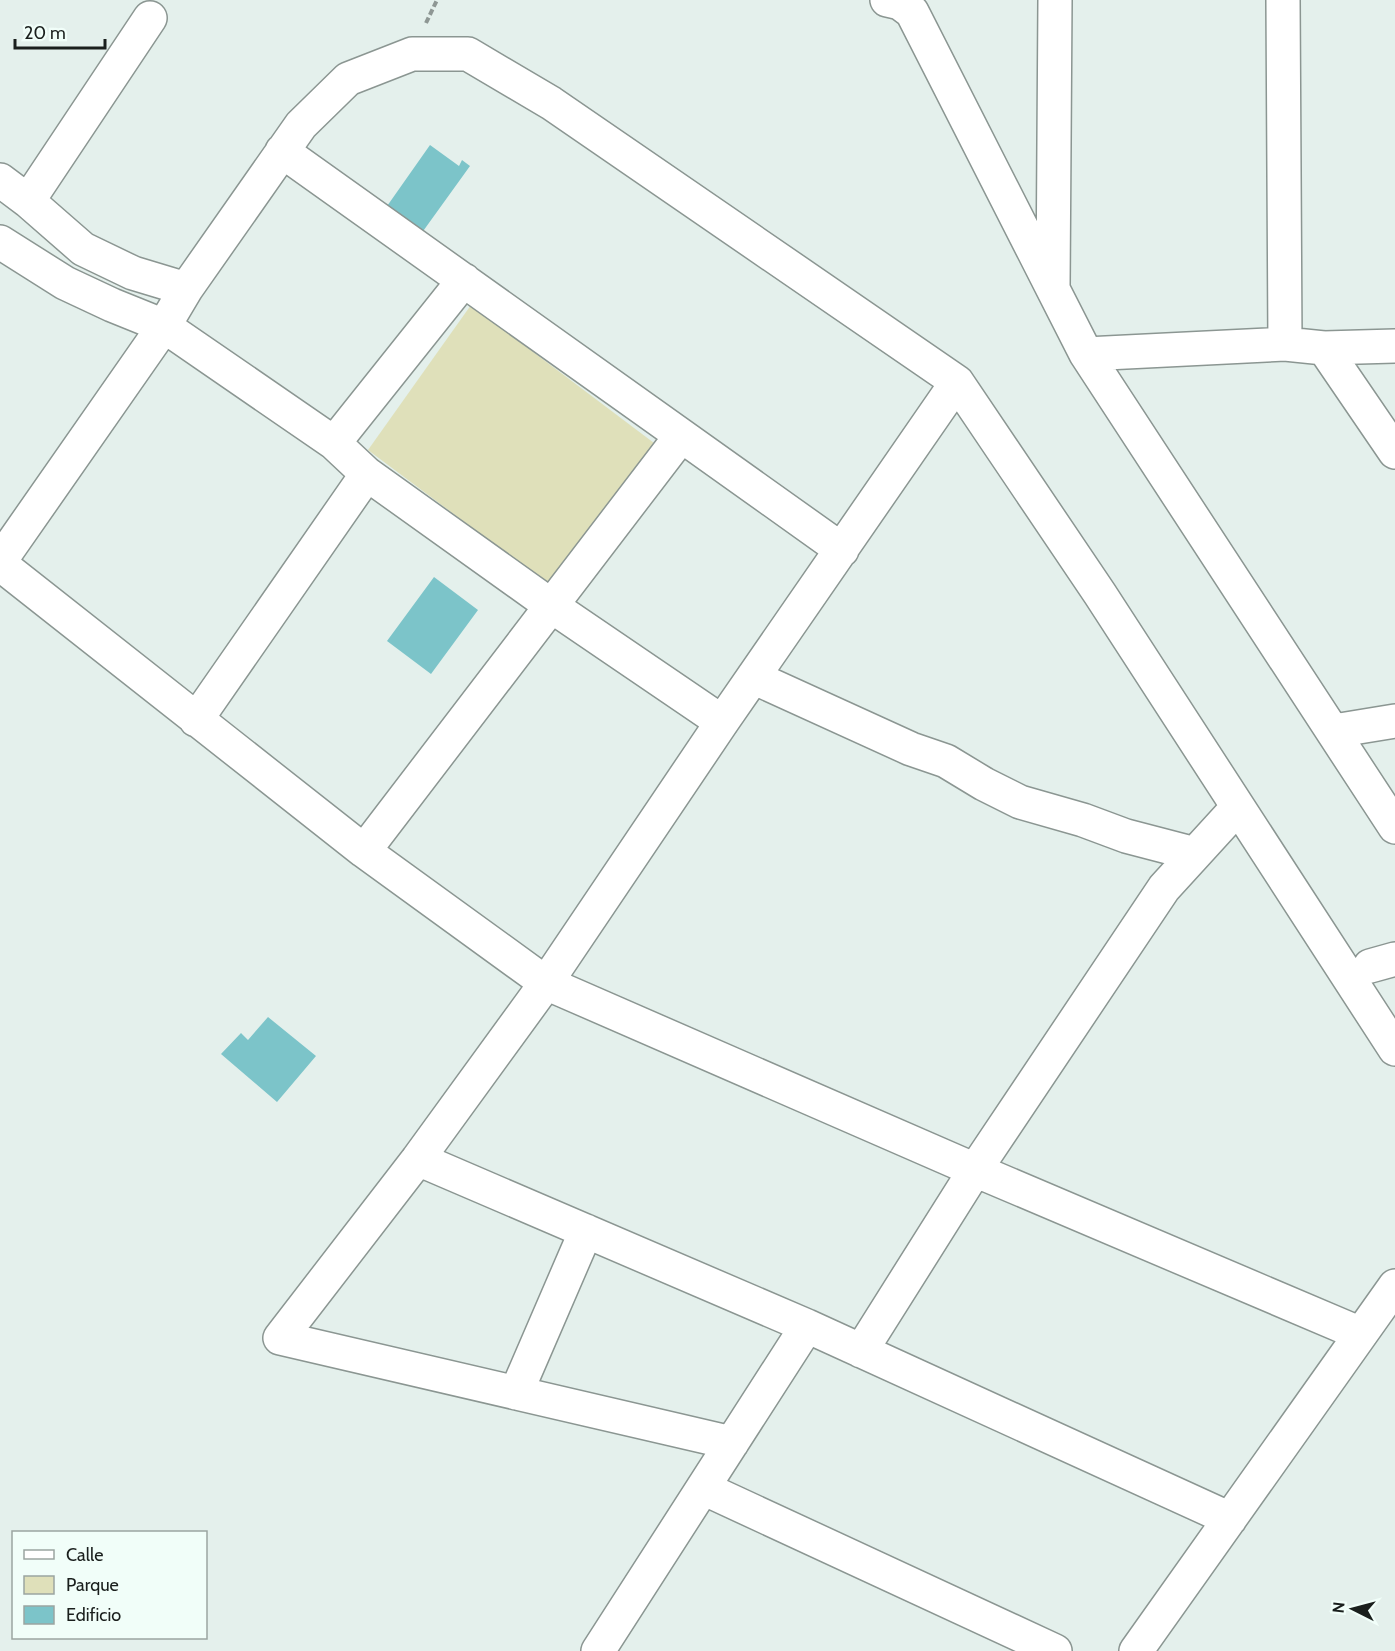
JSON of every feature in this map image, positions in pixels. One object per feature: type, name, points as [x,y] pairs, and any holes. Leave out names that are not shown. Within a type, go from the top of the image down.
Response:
[{"type":"street","points":[[887,0],[900,3],[912,12],[1086,354],[1395,827]]},
{"type":"street","points":[[1053,291],[1055,0]]},
{"type":"street","points":[[1282,0],[1285,344]]},
{"type":"street","points":[[28,201],[150,18]]},
{"type":"street","points":[[1361,1334],[975,1170],[546,983],[364,851],[0,563],[164,326],[186,289],[301,125],[348,79],[412,54],[468,54],[551,103],[957,381],[1100,594],[1395,1049]]},
{"type":"street","points":[[282,151],[842,550]]},
{"type":"street","points":[[0,180],[83,249],[133,273],[186,289]]},
{"type":"street","points":[[0,242],[65,283],[164,326],[334,443],[367,474],[553,607],[722,722]]},
{"type":"street","points":[[112,305],[133,273]]},
{"type":"street","points":[[334,443],[464,280]]},
{"type":"street","points":[[1086,354],[1285,344],[1324,348],[1395,346]]},
{"type":"street","points":[[1324,348],[1395,452]]},
{"type":"street","points":[[732,1443],[280,1338],[418,1159],[546,983],[722,722],[957,381]]},
{"type":"street","points":[[364,851],[553,607],[681,436]]},
{"type":"street","points":[[196,720],[367,474]]},
{"type":"street","points":[[753,677],[911,749],[946,761],[1020,802],[1083,820],[1125,836],[1195,854]]},
{"type":"street","points":[[1334,731],[1395,721]]},
{"type":"street","points":[[861,1351],[975,1170],[1164,888],[1238,807]]},
{"type":"street","points":[[418,1159],[807,1326],[1230,1519]]},
{"type":"street","points":[[516,1393],[586,1231]]},
{"type":"street","points":[[1136,1651],[1395,1286]]},
{"type":"street","points":[[598,1651],[807,1326]]},
{"type":"street","points":[[703,1488],[1055,1651]]},
{"type":"green space","points":[[471,305],[658,446],[554,589],[368,450]]},
{"type":"building","points":[[430,145],[459,166],[462,160],[470,166],[421,234],[385,209]]},
{"type":"building","points":[[434,577],[478,610],[431,674],[387,641]]},
{"type":"building","points":[[268,1017],[316,1056],[277,1102],[221,1054],[241,1033],[248,1040]]}]
